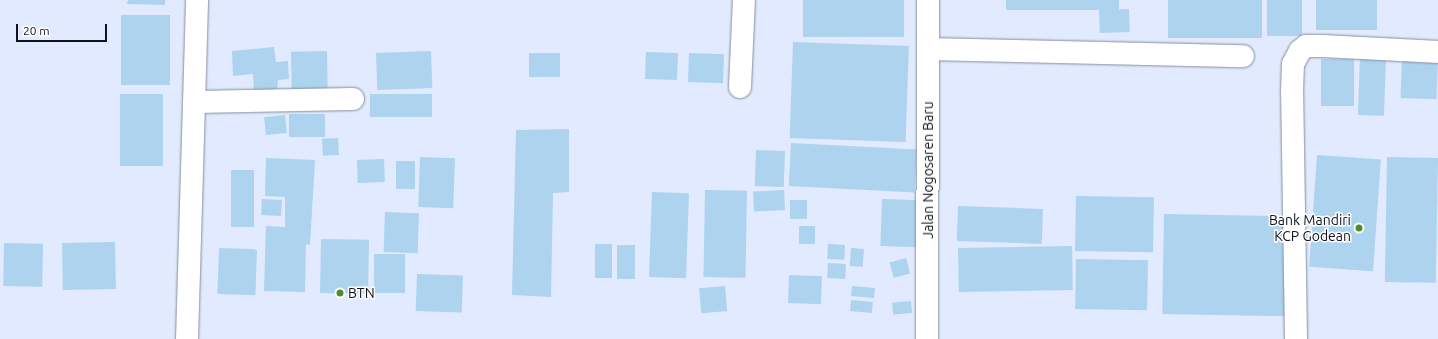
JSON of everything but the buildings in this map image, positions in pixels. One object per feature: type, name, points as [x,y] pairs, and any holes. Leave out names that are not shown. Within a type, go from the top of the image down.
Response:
[{"type":"street","points":[[187,339],[197,0]]},
{"type":"street","points":[[740,87],[744,0]]},
{"type":"street","name":"Jalan Nogosaren Baru","points":[[927,339],[928,0]]},
{"type":"street","points":[[1296,339],[1292,92],[1294,64],[1300,51],[1306,46],[1324,46],[1438,52]]},
{"type":"street","points":[[928,49],[1243,56]]},
{"type":"street","points":[[194,102],[353,99]]},
{"type":"place","name":"Bank Mandiri KCP Godean","points":[[1359,228]]},
{"type":"place","name":"BTN","points":[[340,293]]}]
